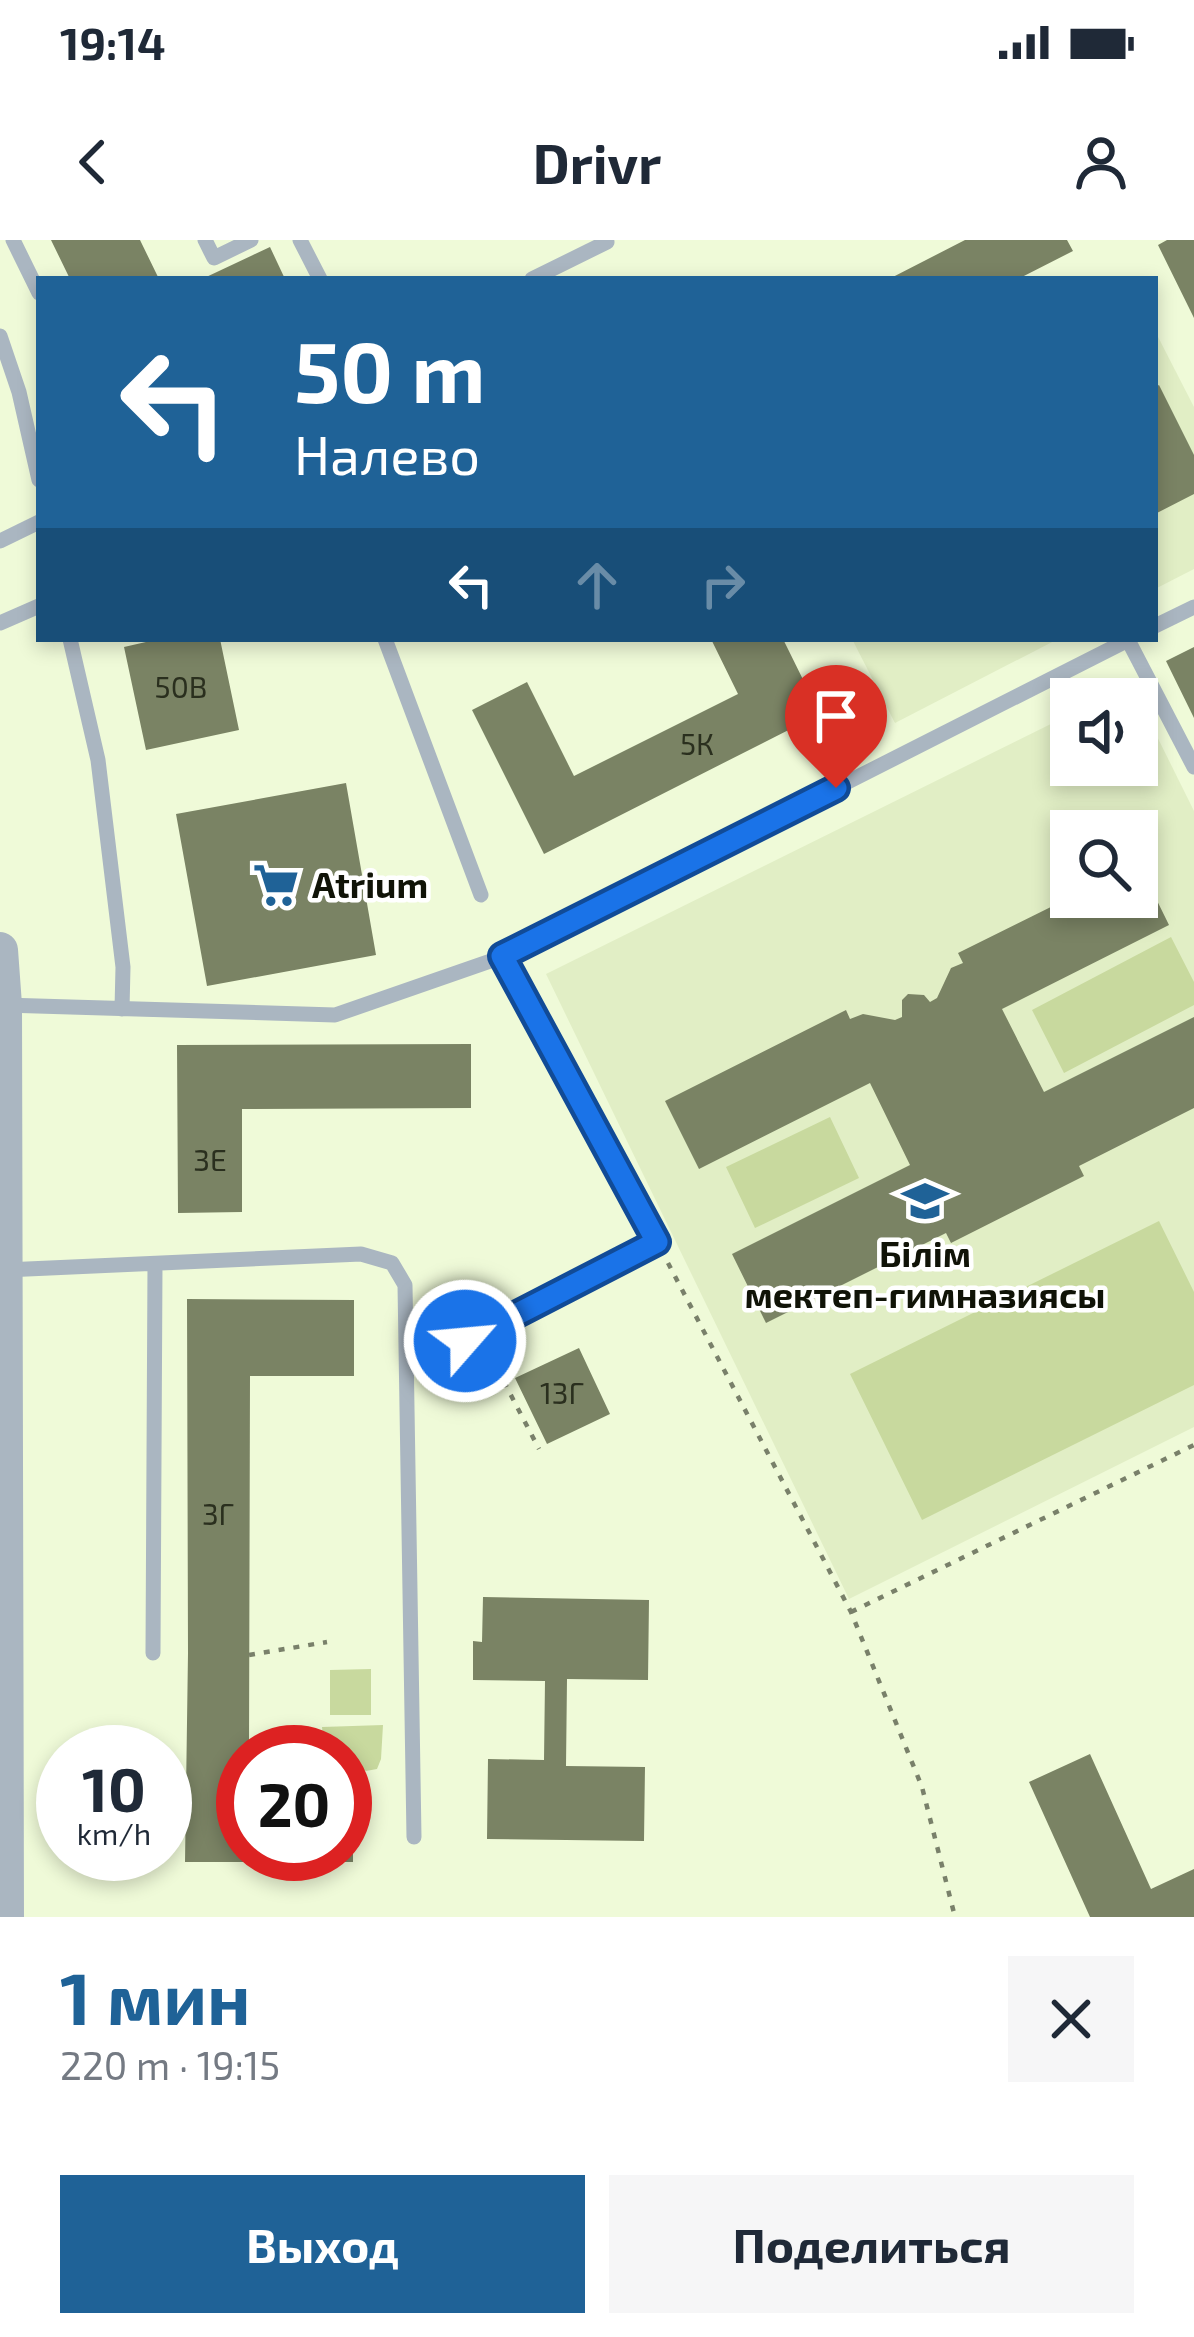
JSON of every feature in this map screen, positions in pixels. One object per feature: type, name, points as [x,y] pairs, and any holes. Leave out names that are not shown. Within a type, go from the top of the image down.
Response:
[{"type":"street","points":[[0,950],[4,1005],[6,1917]]},
{"type":"lane","points":[[13,240],[36,287]]},
{"type":"lane","points":[[205,240],[214,258],[251,240]]},
{"type":"lane","points":[[300,240],[318,276]]},
{"type":"lane","points":[[538,276],[607,242]]},
{"type":"lane","points":[[0,336],[36,467]]},
{"type":"lane","points":[[0,541],[36,523]]},
{"type":"lane","points":[[0,623],[36,607]]},
{"type":"lane","points":[[1158,625],[1194,607]]},
{"type":"lane","points":[[71,642],[98,760],[123,967],[122,1009]]},
{"type":"lane","points":[[386,642],[481,895]]},
{"type":"lane","points":[[4,1005],[335,1015],[502,956],[1123,642]]},
{"type":"lane","points":[[1131,642],[1194,767]]},
{"type":"lane","points":[[472,1337],[657,1242],[502,956]]},
{"type":"lane","points":[[5,1270],[361,1255],[392,1263],[405,1285],[414,1837]]},
{"type":"lane","points":[[153,1653],[155,1264]]},
{"type":"path","points":[[273,886],[303,880]]},
{"type":"path","points":[[657,1242],[851,1612],[922,1787],[955,1917]]},
{"type":"path","points":[[472,1337],[539,1449]]},
{"type":"path","points":[[851,1612],[1194,1444]]},
{"type":"path","points":[[249,1655],[327,1642]]},
{"type":"shaded area","points":[[1158,337],[1194,407],[1194,569],[1158,587]]},
{"type":"shaded area","points":[[854,642],[1052,642],[895,723]]},
{"type":"shaded area","name":"Білім мектеп-гимназиясы","points":[[1050,724],[1050,786],[1158,786],[1158,738],[1194,811],[1194,1427],[849,1599],[546,974]]},
{"type":"shaded area","points":[[1171,937],[1194,982],[1194,1005],[1064,1073],[1032,1010]]},
{"type":"shaded area","points":[[830,1117],[859,1178],[755,1228],[726,1167]]},
{"type":"shaded area","points":[[1159,1221],[1194,1292],[1194,1385],[922,1520],[850,1374]]},
{"type":"shaded area","points":[[371,1669],[371,1715],[330,1715],[330,1670]]},
{"type":"shaded area","points":[[372,1725],[383,1725],[381,1759],[372,1770]]},
{"type":"building","points":[[51,240],[140,240],[158,276],[69,276]]},
{"type":"building","points":[[965,240],[1067,240],[1073,251],[1024,276],[895,276]]},
{"type":"building","points":[[1167,240],[1194,240],[1194,318],[1158,245]]},
{"type":"building","points":[[270,247],[284,276],[208,276]]},
{"type":"building","points":[[1158,386],[1194,455],[1194,494],[1158,512]]},
{"type":"building","points":[[146,642],[221,642],[239,730],[146,750],[124,647]]},
{"type":"building","points":[[712,642],[784,642],[820,714],[544,854],[472,710],[527,682],[574,776],[738,694]]},
{"type":"building","points":[[1194,647],[1194,718],[1166,661]]},
{"type":"building","name":"Atrium","points":[[346,783],[376,955],[207,986],[176,814]]},
{"type":"building","points":[[1158,903],[1169,925],[1002,1009],[1044,1092],[1194,1017],[1194,1108],[1079,1166],[1084,1176],[951,1243],[946,1233],[766,1323],[732,1254],[910,1165],[870,1083],[699,1169],[665,1101],[846,1010],[850,1019],[863,1014],[902,1017],[902,1000],[908,994],[924,995],[930,1002],[937,998],[951,968],[963,963],[958,953],[1050,907],[1050,918],[1158,918]]},
{"type":"building","points":[[471,1044],[471,1108],[242,1109],[242,1212],[178,1213],[177,1045]]},
{"type":"building","points":[[187,1299],[354,1300],[354,1376],[250,1376],[249,1725],[216,1725],[216,1862],[192,1862]]},
{"type":"building","points":[[579,1348],[610,1414],[547,1444],[515,1378]]},
{"type":"building","points":[[483,1597],[649,1600],[648,1680],[567,1679],[566,1766],[645,1767],[644,1841],[487,1839],[488,1759],[544,1760],[545,1681],[473,1680],[473,1641],[482,1642]]},
{"type":"building","points":[[1090,1754],[1151,1889],[1194,1869],[1194,1917],[1090,1917],[1029,1782]]},
{"type":"place","name":"Atrium","points":[[276,885]]},
{"type":"place","name":"Білім мектеп-гимназиясы","points":[[925,1201]]},
{"type":"route","points":[[465,1341],[657,1242],[502,956],[836,788]]}]
